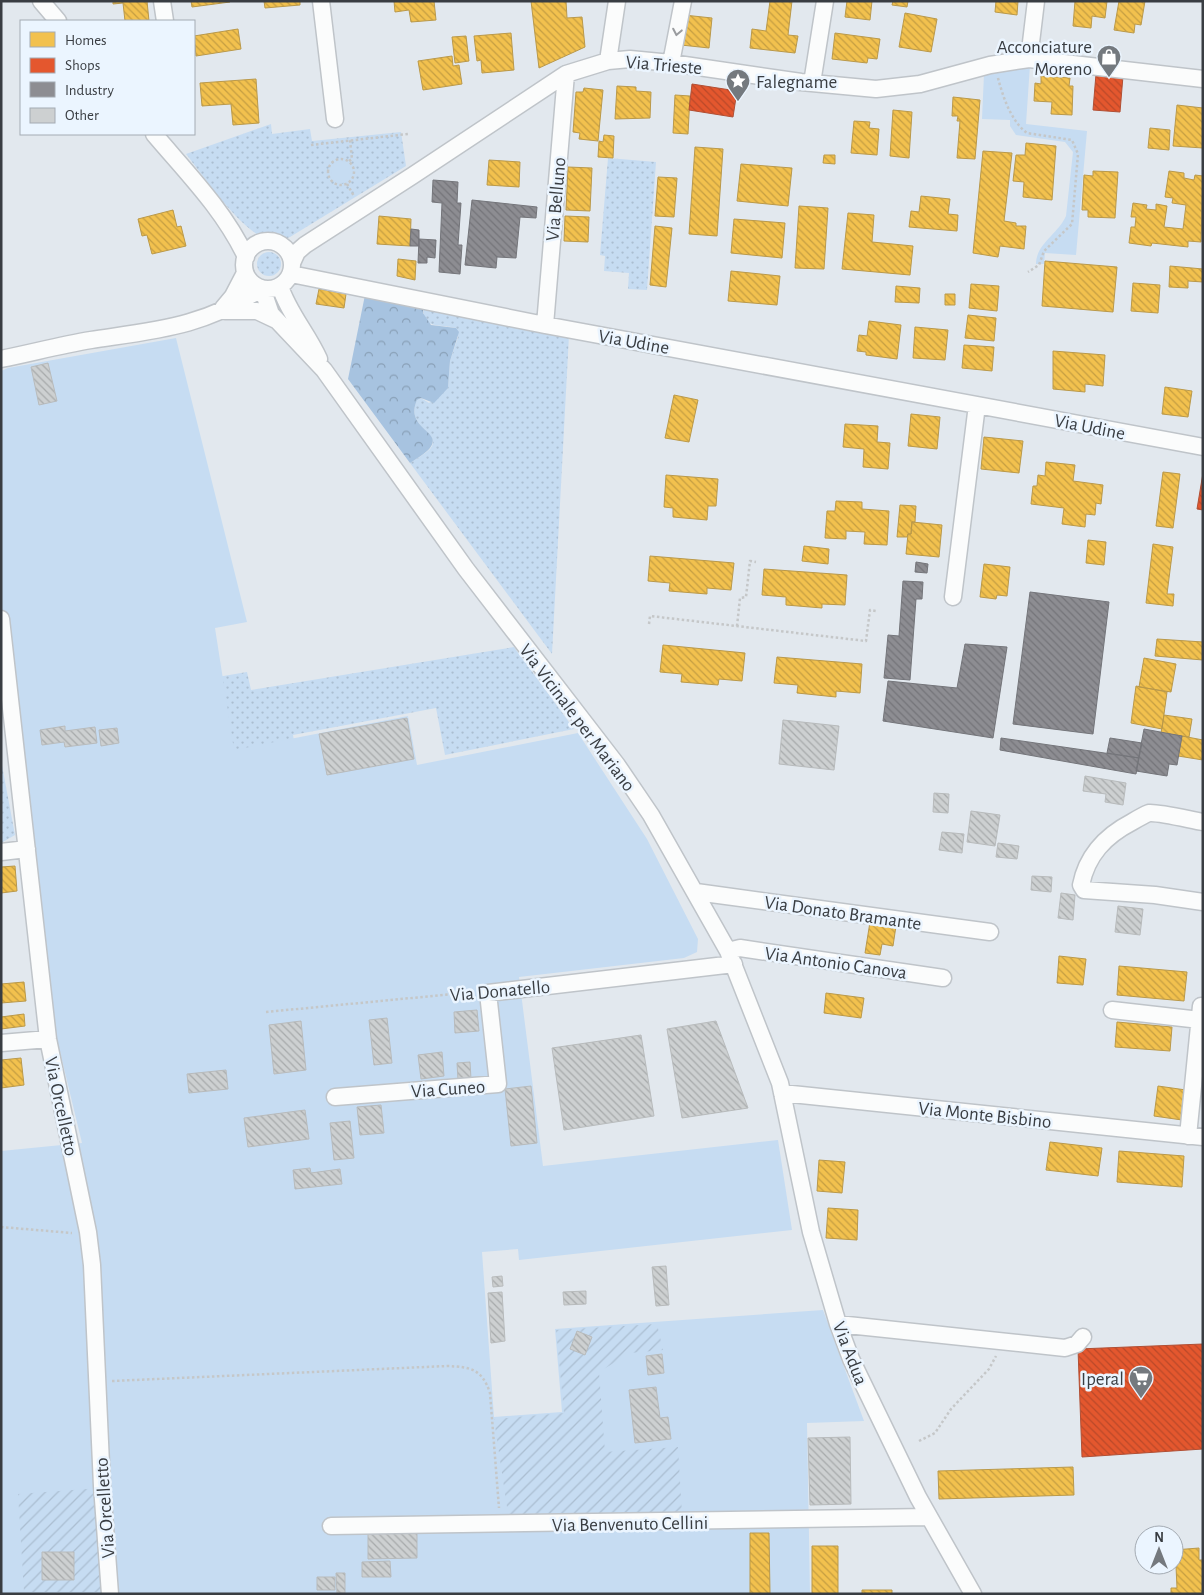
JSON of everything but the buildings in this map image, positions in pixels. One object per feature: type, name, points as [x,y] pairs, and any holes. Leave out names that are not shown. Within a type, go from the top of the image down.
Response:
[{"type":"street","points":[[41,1],[57,20]]},
{"type":"street","points":[[162,1],[165,20]]},
{"type":"street","points":[[321,1],[335,119]]},
{"type":"street","points":[[608,61],[618,1]]},
{"type":"street","points":[[671,63],[683,1]]},
{"type":"street","points":[[812,83],[825,1]]},
{"type":"street","points":[[1029,59],[1036,1]]},
{"type":"street","name":"Via Trieste","points":[[288,274],[297,252],[319,236],[566,74],[608,61],[630,59],[671,63],[853,88],[897,88],[920,84],[990,65],[1029,59],[1203,79]]},
{"type":"street","name":"Via Belluno","points":[[545,325],[566,74]]},
{"type":"street","points":[[155,135],[219,212],[236,237],[251,283],[262,288],[271,314],[324,370]]},
{"type":"street","points":[[219,212],[260,243]]},
{"type":"street","name":"Via Trieste","points":[[281,245],[298,243],[319,236]]},
{"type":"street","points":[[220,312],[233,296],[254,246],[267,241],[281,245],[287,250],[288,274],[284,300],[309,338],[324,370]]},
{"type":"street","points":[[1,359],[90,341],[185,325],[220,312],[288,274]]},
{"type":"street","name":"Via Udine","points":[[288,274],[545,325],[1203,447]]},
{"type":"street","points":[[220,312],[257,312],[276,320],[292,312]]},
{"type":"street","name":"Via Vicinale per Mariano","points":[[324,370],[466,569],[622,772],[651,815],[731,957],[782,1093]]},
{"type":"street","points":[[953,598],[977,405]]},
{"type":"street","name":"Via Orcelletto","points":[[1,619],[6,691],[27,849],[48,1038],[89,1242],[94,1294],[110,1594]]},
{"type":"street","points":[[1203,822],[1150,813],[1135,820],[1118,829],[1098,846],[1084,869],[1081,885],[1084,890],[1155,895],[1203,902]]},
{"type":"street","points":[[1,852],[27,849]]},
{"type":"street","name":"Via Donato Bramante","points":[[696,892],[990,932]]},
{"type":"street","name":"Via Antonio Canova","points":[[731,957],[740,948],[943,978]]},
{"type":"street","name":"Via Donatello","points":[[488,993],[731,957]]},
{"type":"street","name":"Via Cuneo","points":[[335,1097],[498,1084],[488,993]]},
{"type":"street","name":"Via Monte Bisbino","points":[[782,1093],[1196,1137],[1200,1013],[1112,1010]]},
{"type":"street","points":[[1,1043],[48,1038]]},
{"type":"street","name":"Via Adua","points":[[782,1093],[811,1232],[838,1324],[866,1393],[929,1517],[973,1594]]},
{"type":"street","points":[[838,1324],[1065,1348],[1077,1344],[1083,1338]]},
{"type":"street","name":"Via Benvenuto Cellini","points":[[331,1526],[929,1517]]},
{"type":"path","points":[[990,65],[996,72],[1006,105],[1022,129],[1027,133],[1072,140],[1078,154],[1072,224],[1044,251],[1039,265],[1028,272]]},
{"type":"path","points":[[311,145],[408,134]]},
{"type":"path","points":[[350,140],[352,159],[350,161]]},
{"type":"path","points":[[344,159],[350,161],[353,165],[354,176],[347,184],[336,184],[328,176],[328,170],[334,161],[344,159]]},
{"type":"path","points":[[347,184],[355,197]]},
{"type":"path","points":[[737,626],[740,598],[746,597],[750,561],[756,562]]},
{"type":"path","points":[[649,624],[650,616],[866,641],[870,610],[876,611]]},
{"type":"path","name":"Via Donatello","points":[[266,1012],[472,992],[488,993]]},
{"type":"path","points":[[1,1227],[70,1232],[89,1242]]},
{"type":"path","points":[[919,1441],[935,1433],[950,1409],[989,1369],[1003,1342]]},
{"type":"path","points":[[98,1382],[447,1366],[469,1368],[486,1380],[490,1393],[500,1524]]},
{"type":"shaded area","points":[[1030,65],[1026,124],[1087,131],[1076,255],[1045,253],[1044,264],[1036,264],[1037,257],[1043,245],[1066,216],[1073,152],[1065,142],[1016,135],[1010,126],[1010,120],[982,119],[984,74]]},
{"type":"shaded area","points":[[271,124],[272,134],[310,129],[312,141],[401,132],[406,166],[290,237],[274,241],[268,240],[246,226],[235,215],[186,154]]},
{"type":"shaded area","points":[[608,158],[656,162],[647,290],[628,289],[629,273],[604,271],[605,256],[600,255]]},
{"type":"shaded area","points":[[342,161],[350,164],[353,172],[350,180],[342,183],[334,180],[331,172],[334,164]]},
{"type":"shaded area","points":[[269,252],[278,255],[281,264],[278,273],[269,276],[260,273],[257,264],[260,255]]},
{"type":"shaded area","points":[[423,306],[569,335],[552,654],[410,463],[428,451],[433,443],[429,433],[419,424],[416,417],[414,410],[417,400],[421,398],[429,403],[448,388],[450,361],[458,337],[456,328],[429,323],[424,314]]},
{"type":"shaded area","points":[[176,338],[247,622],[215,628],[234,750],[408,716],[417,765],[578,733],[647,839],[698,939],[697,952],[684,958],[519,977],[543,1166],[778,1140],[792,1230],[519,1260],[518,1249],[482,1252],[494,1417],[562,1412],[555,1329],[823,1310],[864,1421],[807,1423],[810,1594],[1,1594],[1,1151],[82,1143],[55,1031],[1,629],[1,371],[8,368]]},
{"type":"shaded area","points":[[514,647],[574,729],[445,755],[436,708],[293,735],[302,786],[117,694],[247,672],[251,690]]},
{"type":"shaded area","points":[[1,760],[15,835],[1,843]]},
{"type":"shaded area","points":[[657,1324],[663,1350],[630,1353],[599,1372],[605,1452],[678,1447],[682,1514],[508,1514],[494,1419],[564,1413],[556,1330]]},
{"type":"shaded area","points":[[100,1488],[108,1592],[24,1592],[18,1494]]},
{"type":"green space","points":[[365,295],[423,306],[423,313],[431,325],[456,328],[459,332],[450,361],[448,388],[434,403],[421,398],[417,400],[414,410],[416,417],[432,437],[433,442],[428,450],[410,463],[348,379]]},
{"type":"place","name":"Acconciature Moreno","points":[[1109,78]]},
{"type":"place","name":"Falegname","points":[[738,102]]},
{"type":"place","name":"Iperal","points":[[1141,1399]]}]
